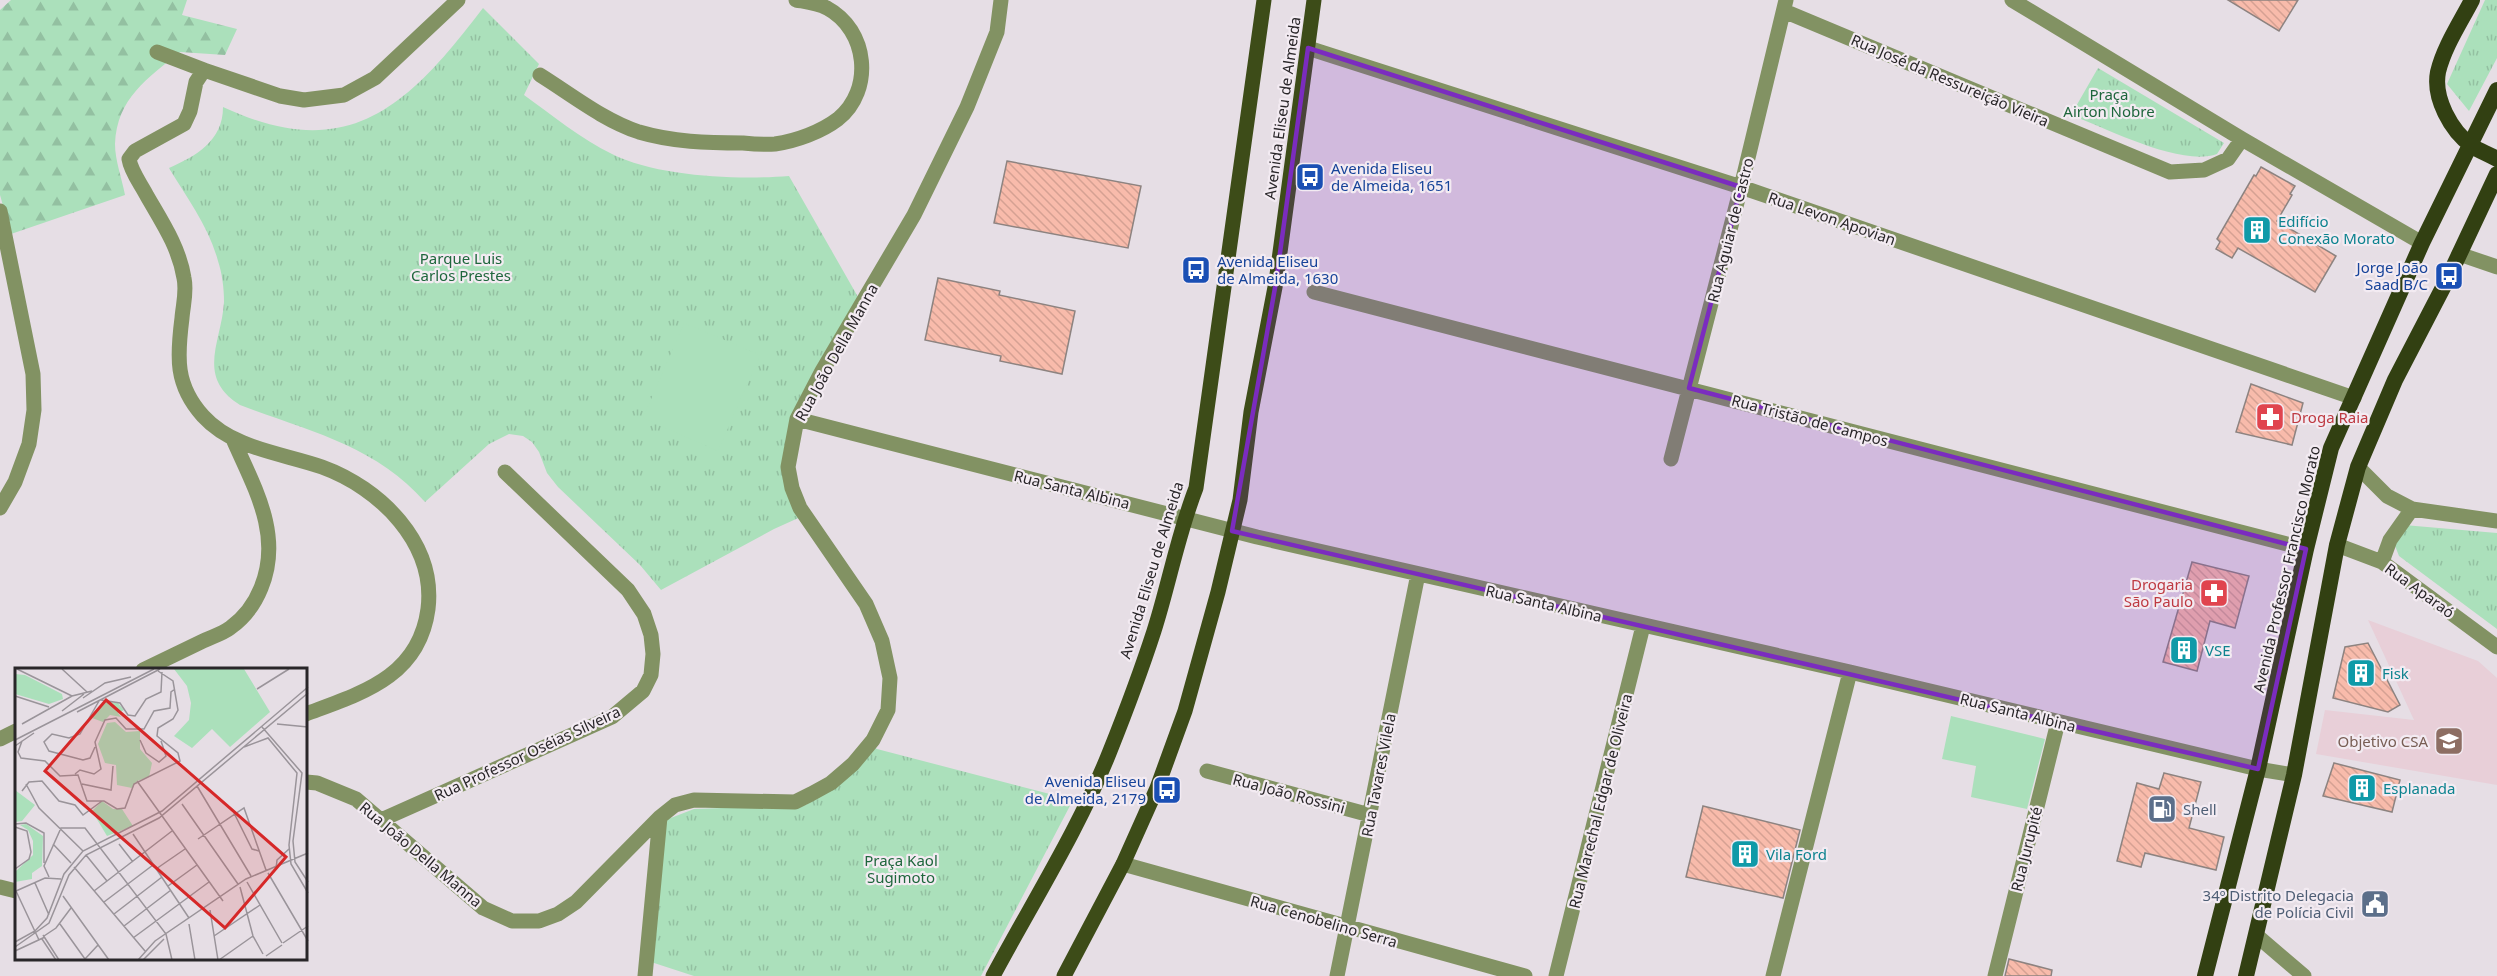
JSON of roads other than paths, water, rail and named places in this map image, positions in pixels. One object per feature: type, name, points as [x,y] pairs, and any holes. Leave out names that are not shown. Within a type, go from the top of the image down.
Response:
[{"type":"highway","points":[[2472,0],[2446,51],[2437,86],[2440,102],[2448,117],[2471,145],[2497,159]]},
{"type":"highway","name":"Avenida Professor Francisco Morato","points":[[2205,976],[2258,769],[2306,549],[2331,448],[2422,243],[2497,90]]},
{"type":"highway","points":[[2246,976],[2294,775],[2337,545],[2358,467],[2395,380],[2497,174]]},
{"type":"main road","name":"Avenida Eliseu de Almeida","points":[[993,976],[1087,802],[1109,753],[1154,632],[1179,545],[1184,519],[1196,488],[1264,0]]},
{"type":"main road","name":"Avenida Eliseu de Almeida","points":[[1064,976],[1123,864],[1157,788],[1185,711],[1218,592],[1239,500],[1251,412],[1276,282],[1314,0]]},
{"type":"street","points":[[157,52],[261,90],[296,98],[324,99],[344,95],[375,78],[458,0]]},
{"type":"street","points":[[540,75],[609,119],[638,131],[676,141],[774,144],[815,133],[838,119],[853,104],[861,86],[863,70],[858,44],[847,25],[829,9],[796,0]]},
{"type":"street","name":"Rua João Della Manna","points":[[308,782],[338,790],[356,799],[483,908],[512,921],[540,921],[558,914],[576,902],[660,817],[675,805],[694,800],[795,802],[831,783],[853,764],[873,740],[888,710],[890,678],[882,641],[870,613],[800,508],[792,488],[788,466],[797,419],[826,363],[914,214],[967,107],[997,32],[1001,0]]},
{"type":"street","points":[[2012,0],[2242,139],[2422,243]]},
{"type":"street","name":"Rua José da Ressureição Vieira","points":[[1785,6],[2170,172],[2205,170],[2228,159],[2242,139]]},
{"type":"street","name":"Rua Aguiar de Castro","points":[[1671,459],[1785,6]]},
{"type":"street","name":"Rua Levon Apovian","points":[[1308,48],[1741,187],[2354,398]]},
{"type":"street","points":[[204,70],[196,82],[190,111],[184,124],[135,151],[129,159],[172,240],[181,262],[185,281],[185,297],[177,363],[183,383],[192,402],[204,417],[233,439],[324,468],[360,486],[388,508],[408,530],[420,551],[427,571],[429,595],[426,622],[422,638],[411,654],[394,673],[378,685],[364,693],[308,713]]},
{"type":"street","points":[[0,211],[33,374],[34,410],[29,444],[15,482],[0,508]]},
{"type":"street","points":[[2459,254],[2497,267]]},
{"type":"street","name":"Rua Tristão de Campos","points":[[1314,292],[2306,549]]},
{"type":"street","name":"Rua Santa Albina","points":[[797,419],[1232,531],[1643,627],[1850,672],[2258,769],[2294,775]]},
{"type":"street","points":[[147,668],[230,628],[257,598],[266,576],[270,555],[270,535],[264,511],[233,439]]},
{"type":"street","points":[[2358,467],[2387,496],[2412,509],[2497,521]]},
{"type":"street","name":"Rua Professor Oséias Silveira","points":[[381,820],[612,717],[643,691],[651,675],[653,654],[651,635],[644,614],[628,590],[505,472]]},
{"type":"street","points":[[2382,562],[2394,533],[2412,509]]},
{"type":"street","name":"Rua Aparaó","points":[[2337,545],[2382,562],[2497,647]]},
{"type":"street","name":"Rua Tavares Vilela","points":[[1338,976],[1418,573]]},
{"type":"street","name":"Rua Marechal Edgar de Oliveira","points":[[1556,976],[1643,627]]},
{"type":"street","points":[[1773,976],[1850,672]]},
{"type":"street","name":"Rua Jurupité","points":[[1995,976],[2058,722]]},
{"type":"street","points":[[0,739],[15,732]]},
{"type":"street","name":"Rua João Rossini","points":[[1207,771],[1370,815]]},
{"type":"street","points":[[645,976],[660,817]]},
{"type":"street","name":"Rua Cenobelino Serra","points":[[1123,864],[1497,973],[1526,976]]},
{"type":"street","points":[[0,887],[15,891]]},
{"type":"street","points":[[2256,935],[2304,976]]},
{"type":"place","name":"Avenida Eliseu de Almeida, 1651","points":[[1310,177]]},
{"type":"place","name":"Edifício Conexão Morato","points":[[2257,230]]},
{"type":"place","name":"Avenida Eliseu de Almeida, 1630","points":[[1196,270]]},
{"type":"place","name":"Jorge João Saad B/C","points":[[2449,276]]},
{"type":"place","name":"Droga Raia","points":[[2270,417]]},
{"type":"place","name":"Drogaria São Paulo","points":[[2214,593]]},
{"type":"place","name":"VSE","points":[[2184,650]]},
{"type":"place","name":"Fisk","points":[[2361,673]]},
{"type":"place","name":"Objetivo CSA","points":[[2449,741]]},
{"type":"place","name":"Esplanada","points":[[2362,788]]},
{"type":"place","name":"Avenida Eliseu de Almeida, 2179","points":[[1167,790]]},
{"type":"place","name":"Shell","points":[[2162,809]]},
{"type":"place","name":"Vila Ford","points":[[1745,854]]},
{"type":"place","name":"34º Distrito Delegacia de Polícia Civil","points":[[2375,904]]},
{"type":"park label","name":"Praça Airton Nobre","points":[[2109,102]]},
{"type":"park label","name":"Parque Luis Carlos Prestes","points":[[461,266]]},
{"type":"park label","name":"Praça Kaol Sugimoto","points":[[901,868]]}]
